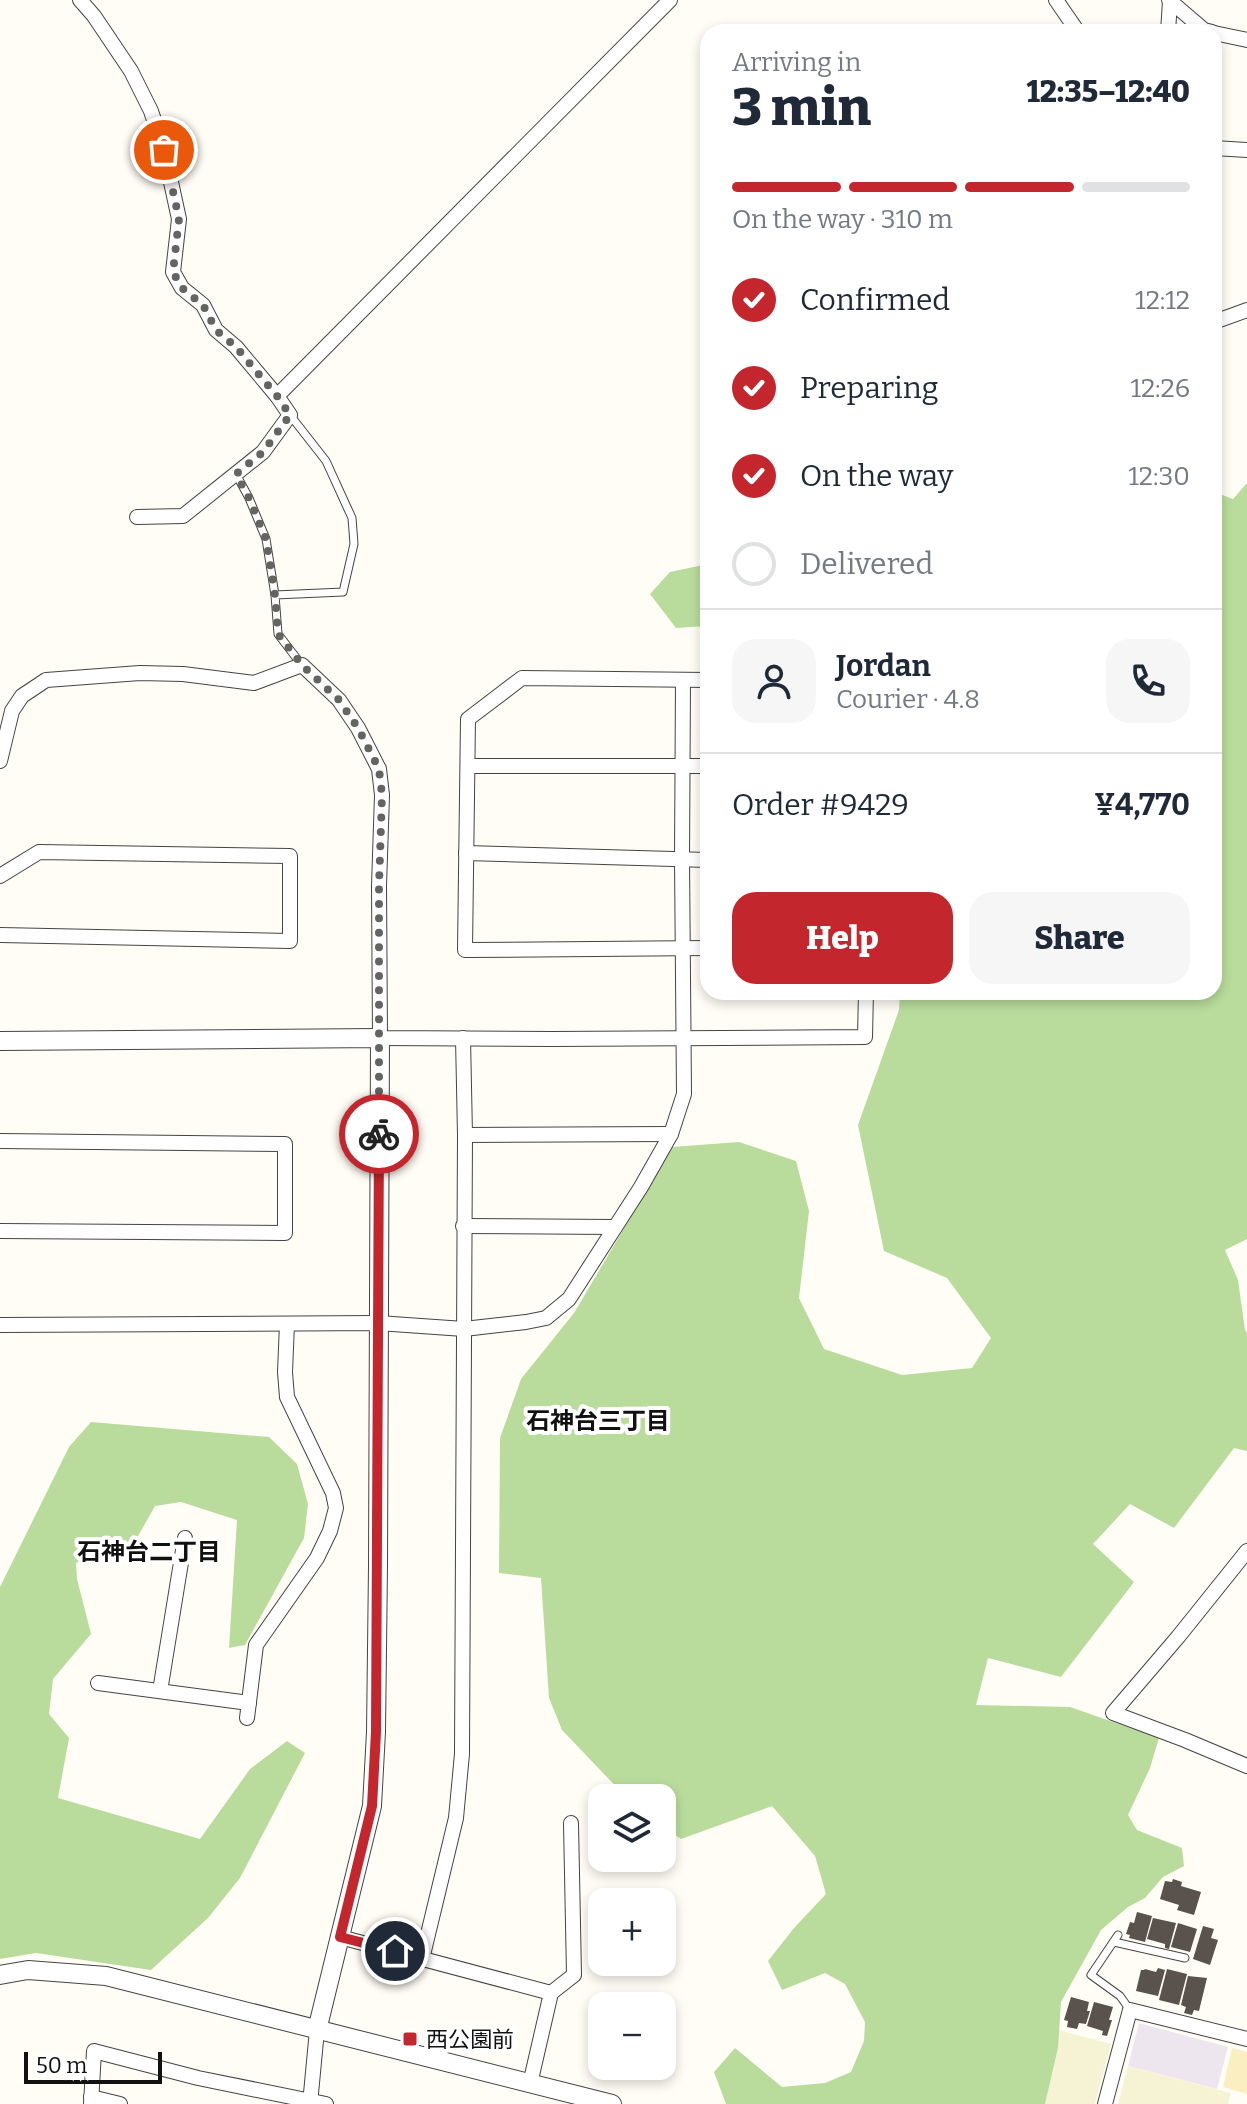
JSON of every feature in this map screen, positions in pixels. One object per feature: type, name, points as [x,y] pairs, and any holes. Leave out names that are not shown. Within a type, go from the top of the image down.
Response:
[{"type":"street","points":[[80,0],[131,71],[164,150],[179,219],[173,272],[182,288],[203,305],[216,330],[236,347],[290,415],[263,452],[183,516],[137,517]]},
{"type":"street","points":[[277,396],[670,0]]},
{"type":"street","points":[[1056,0],[1072,24]]},
{"type":"street","points":[[1169,24],[1170,1]]},
{"type":"street","points":[[1170,1],[1197,24]]},
{"type":"street","points":[[1222,34],[1247,40]]},
{"type":"street","points":[[1222,148],[1247,150]]},
{"type":"street","points":[[1222,319],[1247,310]]},
{"type":"street","points":[[0,761],[12,711],[22,696],[46,680],[140,673],[183,674],[254,683],[302,665],[339,700],[379,769],[382,795],[379,886],[377,1672],[372,1806],[317,2030],[309,2102]]},
{"type":"street","points":[[700,680],[522,678],[468,719],[465,950],[700,948]]},
{"type":"street","points":[[0,1325],[378,1323],[464,1329],[546,1318],[569,1299],[671,1134],[684,1094],[683,680]]},
{"type":"street","points":[[468,766],[700,766]]},
{"type":"street","points":[[0,876],[39,852],[290,856],[290,941],[0,935]]},
{"type":"street","points":[[466,853],[700,860]]},
{"type":"street","points":[[0,1041],[865,1037],[866,1000]]},
{"type":"street","points":[[422,1959],[456,1818],[462,1754],[463,1038]]},
{"type":"street","points":[[465,1135],[671,1134]]},
{"type":"street","points":[[0,1141],[285,1144],[285,1233],[0,1231]]},
{"type":"street","points":[[463,1226],[615,1227]]},
{"type":"street","points":[[98,1683],[160,1691],[248,1710],[256,1645],[317,1558],[330,1531],[336,1508],[333,1493],[287,1397],[287,1324]]},
{"type":"street","points":[[160,1691],[185,1538]]},
{"type":"street","points":[[1247,1551],[1113,1713],[1247,1766]]},
{"type":"street","points":[[530,2084],[551,1993],[574,1975],[571,1823]]},
{"type":"street","points":[[340,1937],[551,1993]]},
{"type":"street","points":[[0,1975],[28,1970],[106,1976],[612,2104]]},
{"type":"street","points":[[1105,2104],[1130,2010],[1247,2039]]},
{"type":"street","points":[[120,2104],[91,2100],[94,2051],[198,2078],[326,2104]]},
{"type":"lane","points":[[275,595],[343,592],[354,544],[352,518],[326,461],[290,415]]},
{"type":"lane","points":[[236,474],[266,539],[278,634],[302,665]]},
{"type":"lane","points":[[1130,2010],[1120,1996],[1091,1975],[1116,1938],[1185,1958]]},
{"type":"shaded area","points":[[1139,2023],[1228,2047],[1217,2089],[1128,2066]]},
{"type":"shaded area","points":[[1059,2030],[1111,2044],[1095,2104],[1045,2104]]},
{"type":"shaded area","points":[[1128,2066],[1231,2093],[1228,2104],[1118,2104]]},
{"type":"green space","points":[[1247,483],[1247,1239],[1225,1250],[1238,1280],[1247,1333],[1247,1451],[1234,1448],[1174,1528],[1130,1504],[1093,1544],[1134,1582],[1061,1677],[988,1658],[976,1705],[1070,1707],[1159,1738],[1150,1768],[1128,1815],[1137,1830],[1182,1848],[1184,1866],[1163,1877],[1145,1898],[1128,1907],[1101,1930],[1061,2002],[1058,2048],[1045,2104],[726,2104],[714,2072],[735,2048],[782,2087],[825,2083],[851,2072],[864,2041],[865,2022],[845,1984],[825,1973],[782,1990],[768,1961],[826,1894],[815,1856],[772,1806],[681,1839],[676,1836],[676,1784],[614,1784],[562,1730],[549,1698],[541,1578],[499,1573],[500,1438],[521,1379],[574,1313],[672,1147],[739,1142],[796,1161],[809,1211],[799,1298],[824,1349],[902,1375],[972,1368],[991,1338],[947,1278],[884,1251],[858,1125],[899,1010],[900,1000],[1222,1000],[1222,495],[1233,499]]},
{"type":"green space","points":[[700,566],[700,626],[676,628],[650,594],[670,572]]},
{"type":"green space","points":[[91,1422],[269,1437],[297,1464],[308,1504],[304,1538],[245,1645],[229,1648],[237,1520],[181,1502],[155,1506],[129,1552],[106,1552],[76,1563],[91,1634],[53,1679],[49,1714],[69,1738],[58,1798],[200,1839],[250,1769],[287,1741],[305,1753],[240,1878],[208,1918],[151,1970],[36,1953],[0,1959],[0,1587],[69,1447]]},
{"type":"sand","points":[[1232,2048],[1247,2052],[1247,2094],[1223,2087]]},
{"type":"building","points":[[1173,1879],[1182,1882],[1181,1886],[1201,1892],[1194,1915],[1177,1910],[1179,1905],[1160,1899],[1165,1881],[1172,1882]]},
{"type":"building","points":[[1137,1912],[1152,1916],[1145,1942],[1129,1938],[1130,1935],[1126,1934]]},
{"type":"building","points":[[1153,1918],[1176,1923],[1169,1949],[1165,1948],[1165,1944],[1147,1939]]},
{"type":"building","points":[[1178,1923],[1197,1929],[1190,1952],[1171,1947]]},
{"type":"building","points":[[1203,1926],[1214,1929],[1211,1938],[1218,1940],[1210,1965],[1193,1959]]},
{"type":"building","points":[[1158,1968],[1165,1970],[1158,1996],[1136,1991],[1141,1970],[1156,1972]]},
{"type":"building","points":[[1167,1969],[1187,1974],[1179,2005],[1159,2000]]},
{"type":"building","points":[[1188,1976],[1207,1978],[1199,2011],[1194,2010],[1192,2015],[1184,2013],[1186,2007],[1181,2005]]},
{"type":"building","points":[[1071,1997],[1089,2002],[1086,2024],[1079,2023],[1077,2029],[1067,2027],[1068,2021],[1064,2020]]},
{"type":"building","points":[[1094,2002],[1113,2007],[1107,2036],[1102,2035],[1103,2031],[1087,2026]]},
{"type":"way so far","points":[[164,150],[179,219],[173,272],[182,288],[203,305],[216,330],[236,347],[290,415],[263,452],[236,474],[266,539],[278,634],[302,665],[339,700],[379,769],[382,795],[379,1134]]},
{"type":"place","name":"西公園前","points":[[410,2039]]},
{"type":"district","name":"石神台三丁目","points":[[598,1421]]},
{"type":"district","name":"石神台二丁目","points":[[149,1552]]},
{"type":"route","points":[[379,1134],[376,1732],[372,1806],[340,1937],[395,1951]]}]
